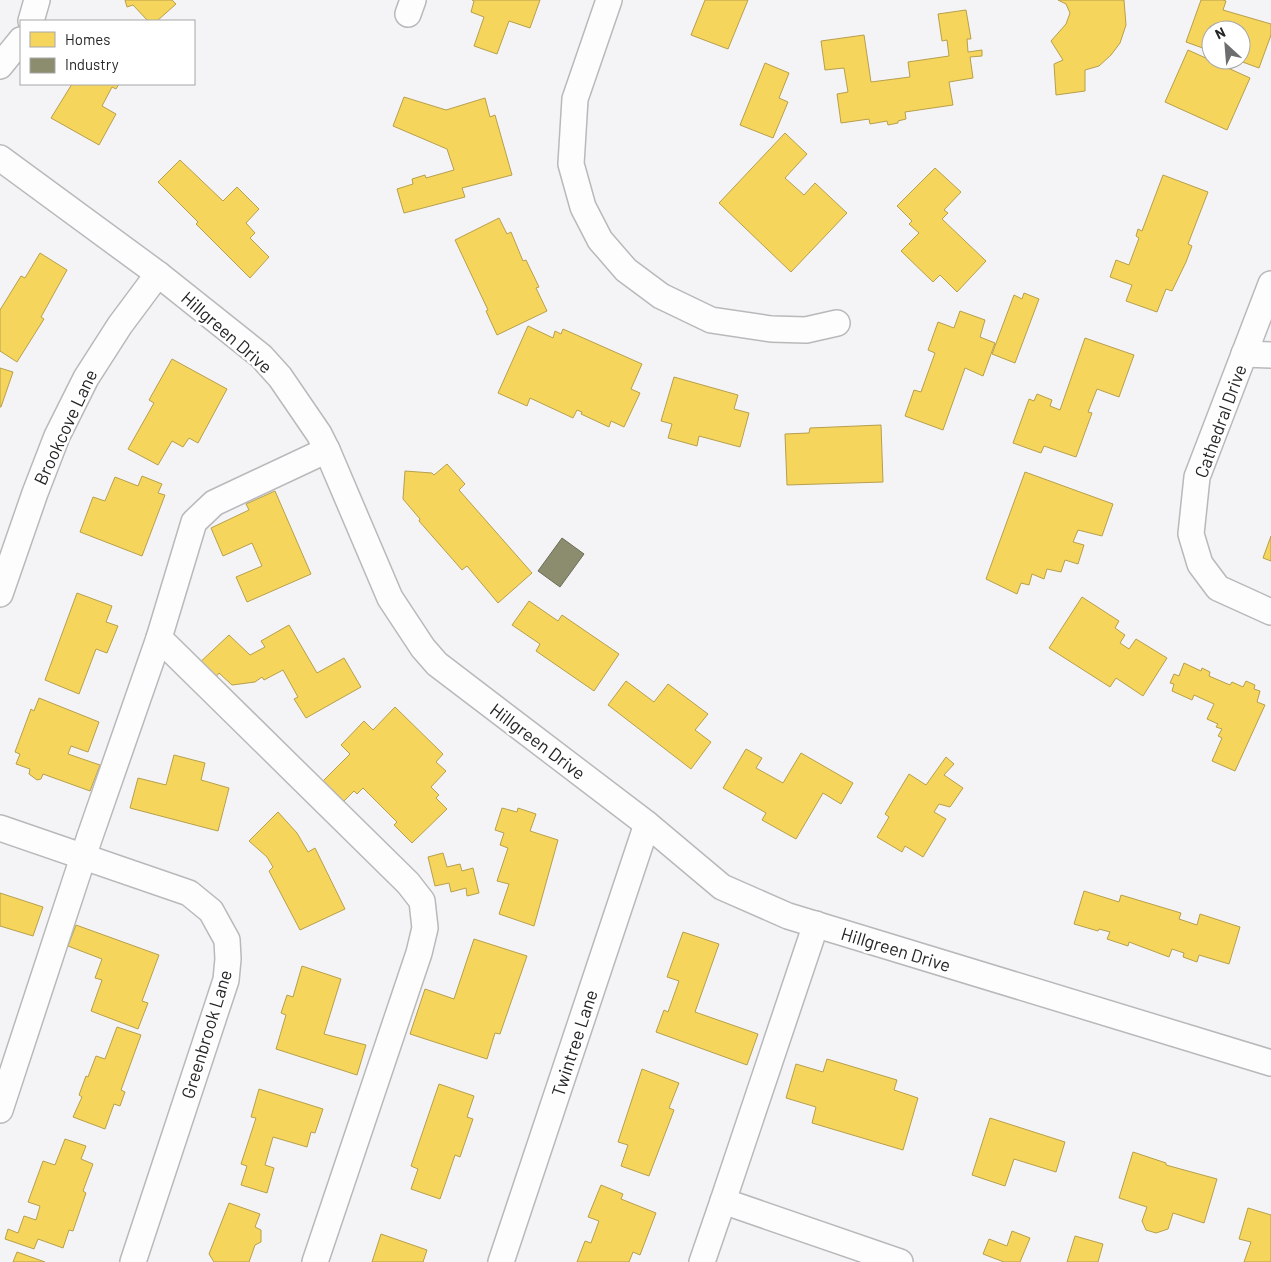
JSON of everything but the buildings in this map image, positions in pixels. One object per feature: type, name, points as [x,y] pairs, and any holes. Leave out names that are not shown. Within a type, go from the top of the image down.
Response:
[{"type":"street","points":[[31,20],[38,0]]},
{"type":"street","points":[[609,0],[575,99],[571,164],[584,207],[600,240],[626,270],[654,291],[711,320],[771,329],[806,330],[837,323]]},
{"type":"street","points":[[0,66],[20,41]]},
{"type":"street","name":"Hillgreen Drive","points":[[2,162],[158,274],[261,356],[280,377],[327,450],[390,598],[423,648],[437,664],[647,824],[722,887],[788,916],[1271,1063]]},
{"type":"street","name":"Brookcove Lane","points":[[0,594],[34,493],[58,436],[86,378],[120,325],[158,274]]},
{"type":"street","name":"Cathedral Drive","points":[[1271,284],[1197,477],[1191,534],[1200,564],[1218,588],[1271,612]]},
{"type":"street","points":[[1244,354],[1271,355]]},
{"type":"street","points":[[0,1110],[83,857],[159,638],[194,522],[214,503],[327,450]]},
{"type":"street","points":[[159,638],[408,883],[422,901],[424,928],[419,953],[315,1262]]},
{"type":"street","name":"Twintree Lane","points":[[501,1262],[647,824]]},
{"type":"street","name":"Greenbrook Lane","points":[[0,828],[189,893],[211,911],[227,940],[226,980],[133,1262]]},
{"type":"street","points":[[702,1262],[816,924]]},
{"type":"street","points":[[723,1201],[900,1262]]}]
